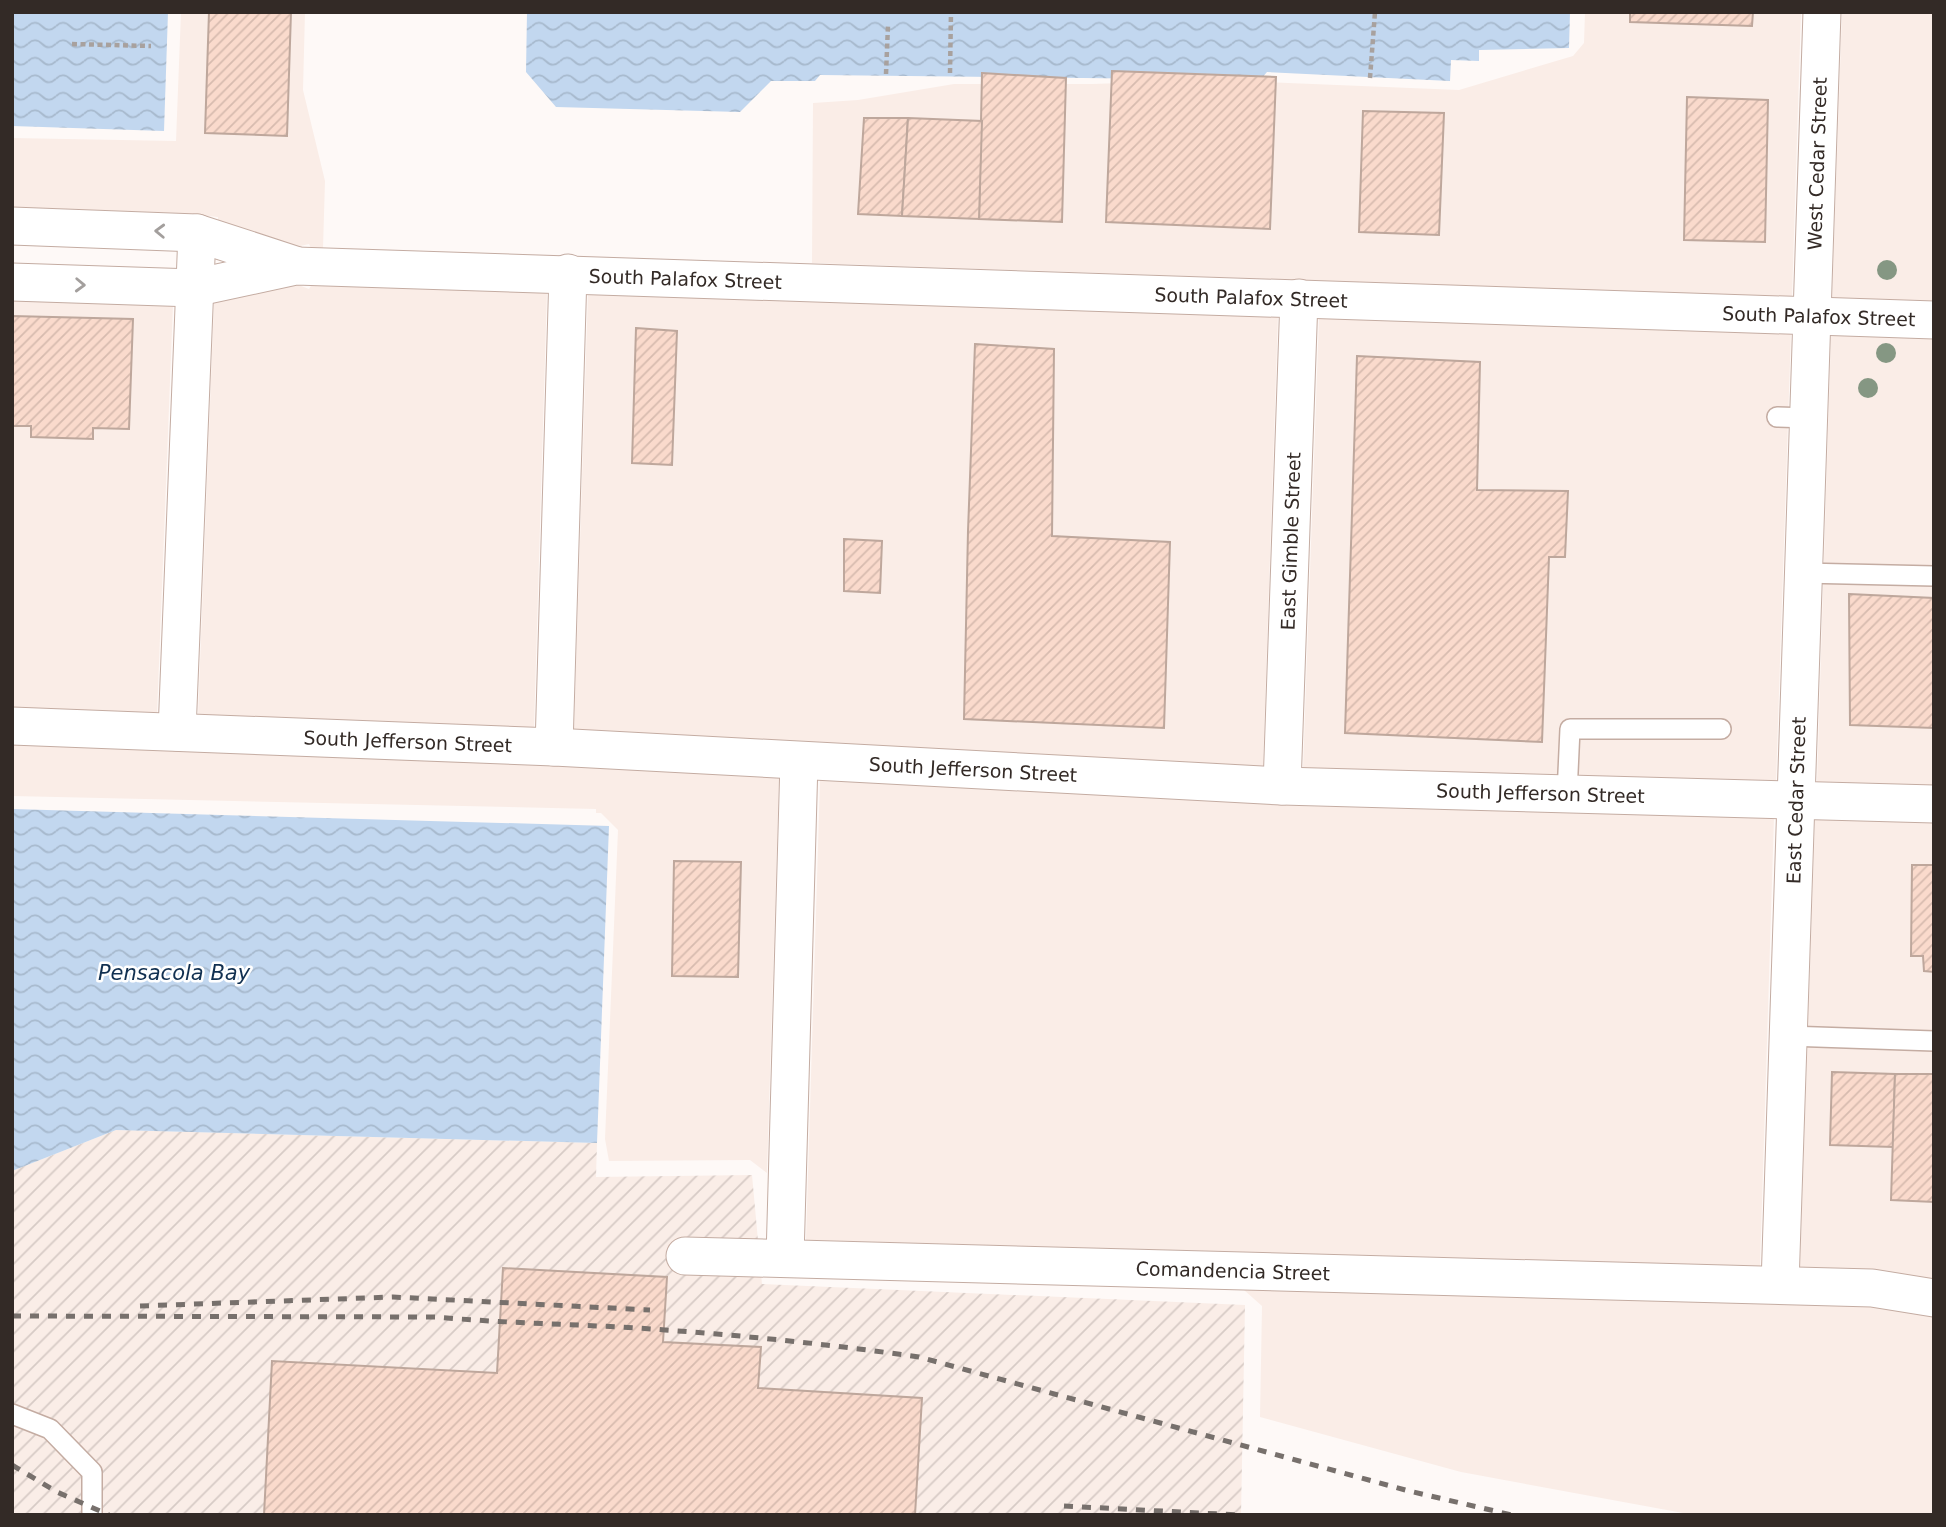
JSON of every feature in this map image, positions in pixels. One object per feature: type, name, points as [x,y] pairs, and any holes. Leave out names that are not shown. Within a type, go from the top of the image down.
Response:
[{"type":"street","name":"West Cedar Street","points":[[1812,315],[1822,12]]},
{"type":"street","name":"South Palafox Street","points":[[12,226],[197,233],[296,265]]},
{"type":"street","points":[[177,732],[197,233]]},
{"type":"street","name":"South Palafox Street","points":[[12,282],[194,288],[296,265],[1934,320]]},
{"type":"street","name":"South Palafox Street","points":[[554,747],[568,274]]},
{"type":"street","name":"East Gimble Street","points":[[1282,786],[1299,298]]},
{"type":"street","name":"East Cedar Street","points":[[1780,1285],[1803,573],[1793,417],[1812,315]]},
{"type":"street","name":"South Jefferson Street","points":[[12,726],[554,747],[1282,786],[1934,804]]},
{"type":"street","points":[[785,1258],[799,761]]},
{"type":"street","name":"Comandencia Street","points":[[685,1256],[1872,1288],[1934,1298]]},
{"type":"lane","points":[[1803,573],[1934,576]]},
{"type":"lane","points":[[1567,794],[1570,729],[1721,729]]},
{"type":"lane","points":[[1788,1036],[1934,1041]]},
{"type":"lane","points":[[12,1414],[50,1429],[92,1472],[92,1515]]},
{"type":"path","points":[[950,73],[951,12]]},
{"type":"path","points":[[1370,78],[1375,12]]},
{"type":"path","points":[[886,74],[888,25]]},
{"type":"path","points":[[72,44],[151,46]]},
{"type":"shaded area","points":[[181,12],[305,12],[303,90],[325,181],[323,248],[311,248],[309,244],[296,247],[218,221],[218,217],[12,207],[12,138],[176,141]]},
{"type":"shaded area","points":[[1585,12],[1801,12],[1792,297],[812,263],[813,103],[858,100],[954,84],[1092,84],[1214,80],[1459,90],[1573,56],[1584,43]]},
{"type":"shaded area","points":[[1842,12],[1934,12],[1934,302],[1832,298]]},
{"type":"shaded area","points":[[296,284],[309,289],[312,284],[547,291],[534,728],[198,715],[214,302]]},
{"type":"shaded area","points":[[588,292],[1278,315],[1263,767],[574,730]]},
{"type":"shaded area","points":[[12,300],[173,305],[157,714],[12,708]]},
{"type":"shaded area","points":[[1319,317],[1791,332],[1776,782],[1303,769]]},
{"type":"shaded area","points":[[1831,334],[1934,338],[1934,786],[1817,783]]},
{"type":"shaded area","points":[[12,744],[554,764],[779,778],[767,1173],[750,1160],[609,1161],[605,1139],[618,830],[601,813],[596,813],[596,809],[12,796]]},
{"type":"shaded area","points":[[820,780],[905,782],[1302,806],[1774,818],[1760,1266],[806,1240]]},
{"type":"shaded area","points":[[1815,819],[1934,822],[1934,1279],[1874,1270],[1800,1268]]},
{"type":"shaded area","points":[[116,1130],[597,1143],[596,1177],[752,1175],[762,1284],[1245,1305],[1241,1515],[12,1515],[12,1171]]},
{"type":"shaded area","points":[[1154,1286],[1871,1306],[1934,1316],[1934,1515],[1694,1515],[1461,1472],[1260,1417],[1262,1306],[1244,1290]]},
{"type":"water","points":[[12,12],[168,12],[164,131],[12,126]]},
{"type":"water","points":[[527,12],[1570,12],[1569,48],[1479,50],[1479,61],[1451,60],[1450,81],[1267,72],[1260,80],[820,75],[815,81],[771,81],[740,112],[556,107],[526,72]]},
{"type":"water","name":"Pensacola Bay","points":[[12,809],[609,826],[597,1143],[116,1130],[12,1171]]},
{"type":"building","points":[[209,12],[291,12],[287,136],[205,133]]},
{"type":"building","points":[[1630,12],[1753,12],[1752,26],[1630,22]]},
{"type":"building","points":[[1112,71],[1276,77],[1270,229],[1106,222]]},
{"type":"building","points":[[982,73],[1066,78],[1062,222],[979,219]]},
{"type":"building","points":[[1687,97],[1768,100],[1765,242],[1684,240]]},
{"type":"building","points":[[1363,111],[1444,113],[1439,235],[1359,232]]},
{"type":"building","points":[[864,118],[908,118],[902,216],[858,214]]},
{"type":"building","points":[[908,118],[982,121],[979,219],[902,216]]},
{"type":"building","points":[[12,316],[133,319],[129,429],[93,428],[93,439],[31,437],[31,426],[12,426]]},
{"type":"building","points":[[636,328],[677,331],[672,465],[632,463]]},
{"type":"building","points":[[975,344],[1054,349],[1052,536],[1170,542],[1164,728],[964,719]]},
{"type":"building","points":[[1357,356],[1480,362],[1477,490],[1568,491],[1565,557],[1549,557],[1542,742],[1345,733]]},
{"type":"building","points":[[844,539],[882,541],[880,593],[844,591]]},
{"type":"building","points":[[1849,594],[1934,598],[1934,728],[1850,725]]},
{"type":"building","points":[[674,861],[741,862],[738,977],[672,976]]},
{"type":"building","points":[[1912,865],[1934,865],[1934,972],[1924,971],[1923,956],[1911,956]]},
{"type":"building","points":[[1832,1072],[1895,1074],[1893,1147],[1830,1145]]},
{"type":"building","points":[[1895,1074],[1934,1074],[1934,1202],[1891,1200]]},
{"type":"building","points":[[503,1268],[667,1277],[663,1342],[761,1347],[758,1388],[922,1398],[915,1515],[264,1515],[272,1361],[497,1373]]},
{"type":"railway","points":[[140,1306],[393,1297],[650,1310]]},
{"type":"railway","points":[[12,1316],[436,1317],[697,1332],[919,1357],[1409,1491],[1512,1515]]},
{"type":"railway","points":[[12,1465],[57,1492],[109,1515]]},
{"type":"railway","points":[[1064,1506],[1239,1515]]}]
